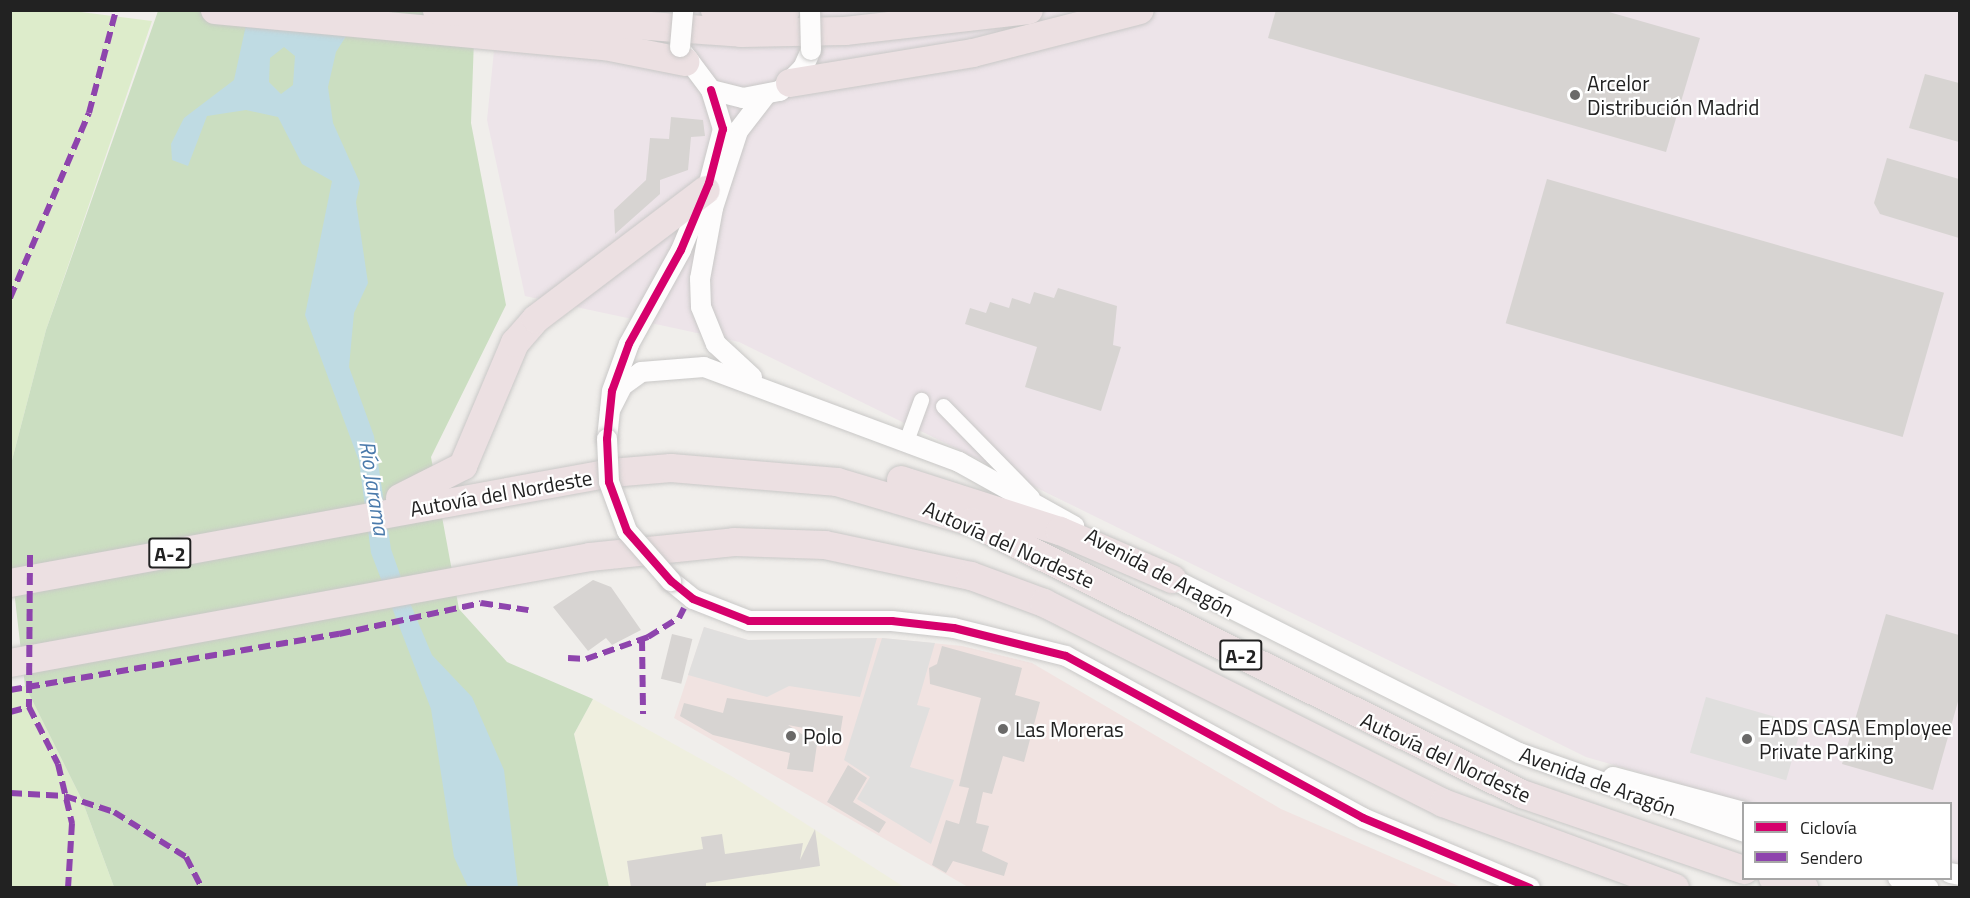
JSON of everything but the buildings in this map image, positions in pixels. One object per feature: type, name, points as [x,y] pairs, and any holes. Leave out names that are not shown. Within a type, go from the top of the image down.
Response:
[{"type":"highway","points":[[215,10],[381,28],[605,46],[683,55]]},
{"type":"highway","points":[[437,10],[741,33],[845,31],[1029,10]]},
{"type":"highway","points":[[715,10],[786,10]]},
{"type":"highway","points":[[777,90],[973,53],[1140,10]]},
{"type":"highway","points":[[455,488],[480,434],[515,343],[536,319],[706,190]]},
{"type":"highway","points":[[730,471],[800,462],[896,478],[1059,531],[1172,579]]},
{"type":"highway","name":"Autovía del Nordeste","points":[[10,583],[330,523],[455,488],[611,473],[730,471],[837,482],[972,522],[1171,618],[1459,767],[1592,822],[1742,870]]},
{"type":"highway","name":"Autovía del Nordeste","points":[[10,663],[590,558],[734,542],[825,545],[923,563],[1044,603],[1443,803],[1675,888]]},
{"type":"highway","points":[[1776,880],[1804,888]]},
{"type":"street","points":[[683,10],[683,55],[711,90],[723,129],[706,190],[629,344],[610,410],[607,439],[609,482],[627,531],[671,581],[693,599],[749,621],[892,621],[954,628],[1066,657],[1108,674],[1363,818],[1530,888]]},
{"type":"street","name":"Avenida de Aragón","points":[[777,394],[716,344],[703,314],[700,279],[705,242],[738,131],[811,50],[810,10]]},
{"type":"street","points":[[711,90],[777,90]]},
{"type":"street","name":"Avenida de Aragón","points":[[610,410],[629,380],[659,366],[704,367],[906,441],[959,462],[1172,579],[1353,674],[1519,753],[1742,832]]},
{"type":"street","points":[[906,441],[921,400]]},
{"type":"street","points":[[943,406],[1048,511]]},
{"type":"street","points":[[1578,774],[1654,786],[1742,812]]},
{"type":"street","points":[[1901,880],[1928,888]]},
{"type":"shaded area","points":[[498,11],[1959,11],[1959,865],[1952,863],[1952,802],[1744,802],[1586,757],[739,342],[525,296],[487,120]]},
{"type":"shaded area","points":[[704,627],[748,640],[882,638],[962,646],[1032,663],[1281,809],[1461,887],[968,887],[674,718]]},
{"type":"shaded area","points":[[704,627],[748,640],[877,638],[860,697],[789,686],[767,697],[688,675]]},
{"type":"shaded area","points":[[882,638],[935,643],[917,705],[930,708],[910,767],[954,780],[931,844],[857,799],[870,777],[844,760]]},
{"type":"shaded area","name":"EADS CASA Employee Private Parking","points":[[1706,697],[1802,725],[1786,780],[1690,753]]},
{"type":"green space","points":[[11,11],[73,11],[152,21],[46,330],[11,464]]},
{"type":"green space","points":[[158,11],[475,11],[471,123],[506,305],[431,457],[459,609],[507,662],[593,699],[574,734],[609,887],[114,887],[82,800],[25,686],[11,564],[11,464],[46,330]]},
{"type":"green space","points":[[25,686],[82,800],[114,887],[11,887],[10,689]]},
{"type":"green space","points":[[593,699],[733,777],[904,887],[609,887],[574,734]]},
{"type":"water","name":"Río Jarama","points":[[246,25],[350,30],[336,52],[328,87],[333,123],[360,183],[356,202],[368,283],[354,313],[349,367],[374,436],[391,549],[410,603],[432,655],[472,697],[504,770],[518,887],[468,887],[454,857],[431,709],[371,553],[359,461],[305,315],[332,181],[302,164],[278,117],[246,110],[207,116],[188,166],[172,160],[171,144],[184,118],[234,80]],"holes":[[[284,47],[295,56],[293,85],[281,94],[269,82],[270,58]]]},
{"type":"marked path","points":[[10,298],[89,113],[116,10]]},
{"type":"marked path","points":[[30,555],[29,707],[58,764],[72,823],[68,888]]},
{"type":"marked path","points":[[10,690],[339,634],[481,603],[528,610]]},
{"type":"marked path","points":[[568,658],[586,659],[648,637],[679,618],[684,608]]},
{"type":"marked path","points":[[642,639],[643,714]]},
{"type":"marked path","points":[[10,712],[29,707]]},
{"type":"marked path","points":[[10,793],[65,796],[114,812],[186,857],[202,888]]},
{"type":"cycle path","points":[[711,90],[723,129],[709,183],[681,250],[629,344],[612,391],[607,439],[609,482],[627,531],[671,581],[693,599],[749,621],[892,621],[954,628],[1066,656],[1363,818],[1530,888]]},
{"type":"place","name":"Arcelor Distribución Madrid","points":[[1575,95]]},
{"type":"place","name":"Las Moreras","points":[[1003,729]]},
{"type":"place","name":"Polo","points":[[791,736]]},
{"type":"place","name":"EADS CASA Employee Private Parking","points":[[1747,739]]}]
